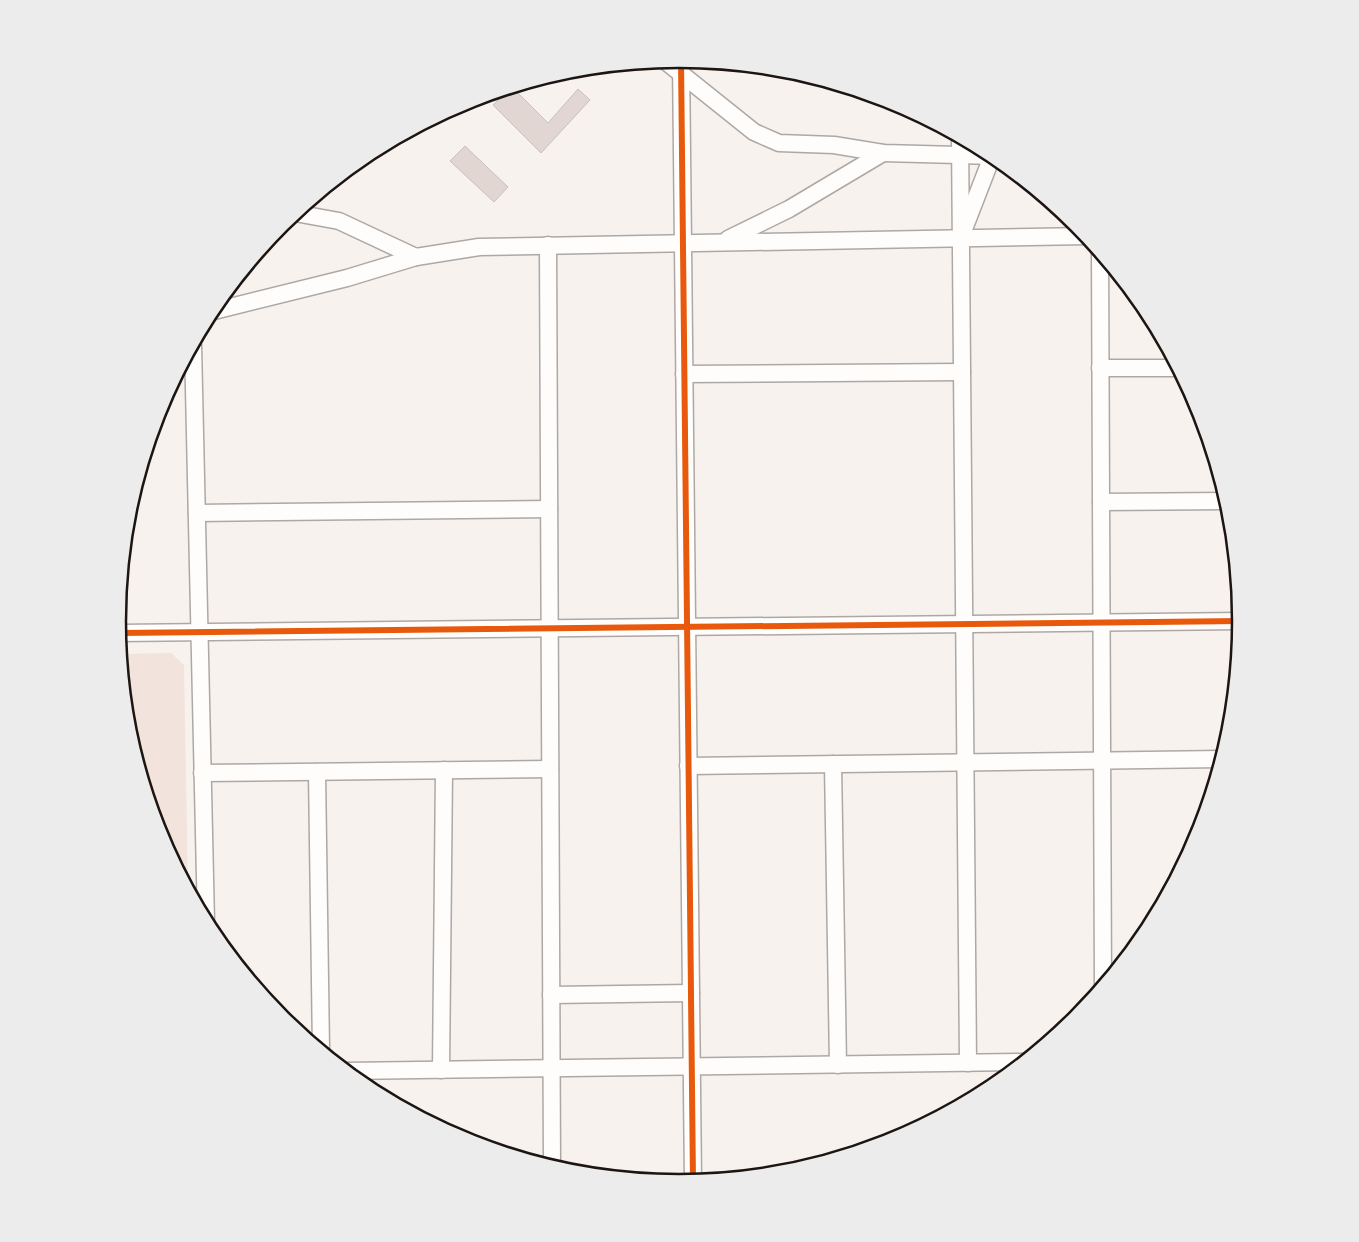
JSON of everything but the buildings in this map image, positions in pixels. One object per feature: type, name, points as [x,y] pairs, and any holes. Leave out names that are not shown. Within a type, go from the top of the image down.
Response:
[{"type":"street","points":[[673,68],[681,76],[705,91],[754,132],[779,143],[834,145],[883,153],[976,154]]},
{"type":"street","points":[[681,68],[693,1174]]},
{"type":"street","points":[[960,144],[968,1063]]},
{"type":"street","points":[[723,242],[789,209],[883,153]]},
{"type":"street","points":[[961,238],[990,163]]},
{"type":"street","points":[[304,215],[339,221],[416,257]]},
{"type":"street","points":[[222,309],[347,278],[416,257],[479,247],[1077,236]]},
{"type":"street","points":[[548,245],[552,1160]]},
{"type":"street","points":[[1101,262],[1103,978]]},
{"type":"street","points":[[193,357],[206,907]]},
{"type":"street","points":[[1100,368],[1172,368]]},
{"type":"street","points":[[684,374],[962,372]]},
{"type":"street","points":[[1101,502],[1219,501]]},
{"type":"street","points":[[196,513],[550,508]]},
{"type":"street","points":[[126,634],[1233,621]]},
{"type":"street","points":[[688,766],[1102,761],[1214,763]]},
{"type":"street","points":[[832,764],[838,1065]]},
{"type":"street","points":[[202,773],[550,769]]},
{"type":"street","points":[[441,1070],[444,770]]},
{"type":"street","points":[[317,772],[321,1042]]},
{"type":"street","points":[[552,994],[691,993]]},
{"type":"street","points":[[358,1071],[1013,1062]]},
{"type":"shaded area","points":[[171,653],[184,665],[188,875],[168,833],[155,799],[145,764],[131,693],[127,654]]},
{"type":"cycle path","points":[[681,68],[693,1174]]},
{"type":"cycle path","points":[[126,633],[1233,621]]}]
